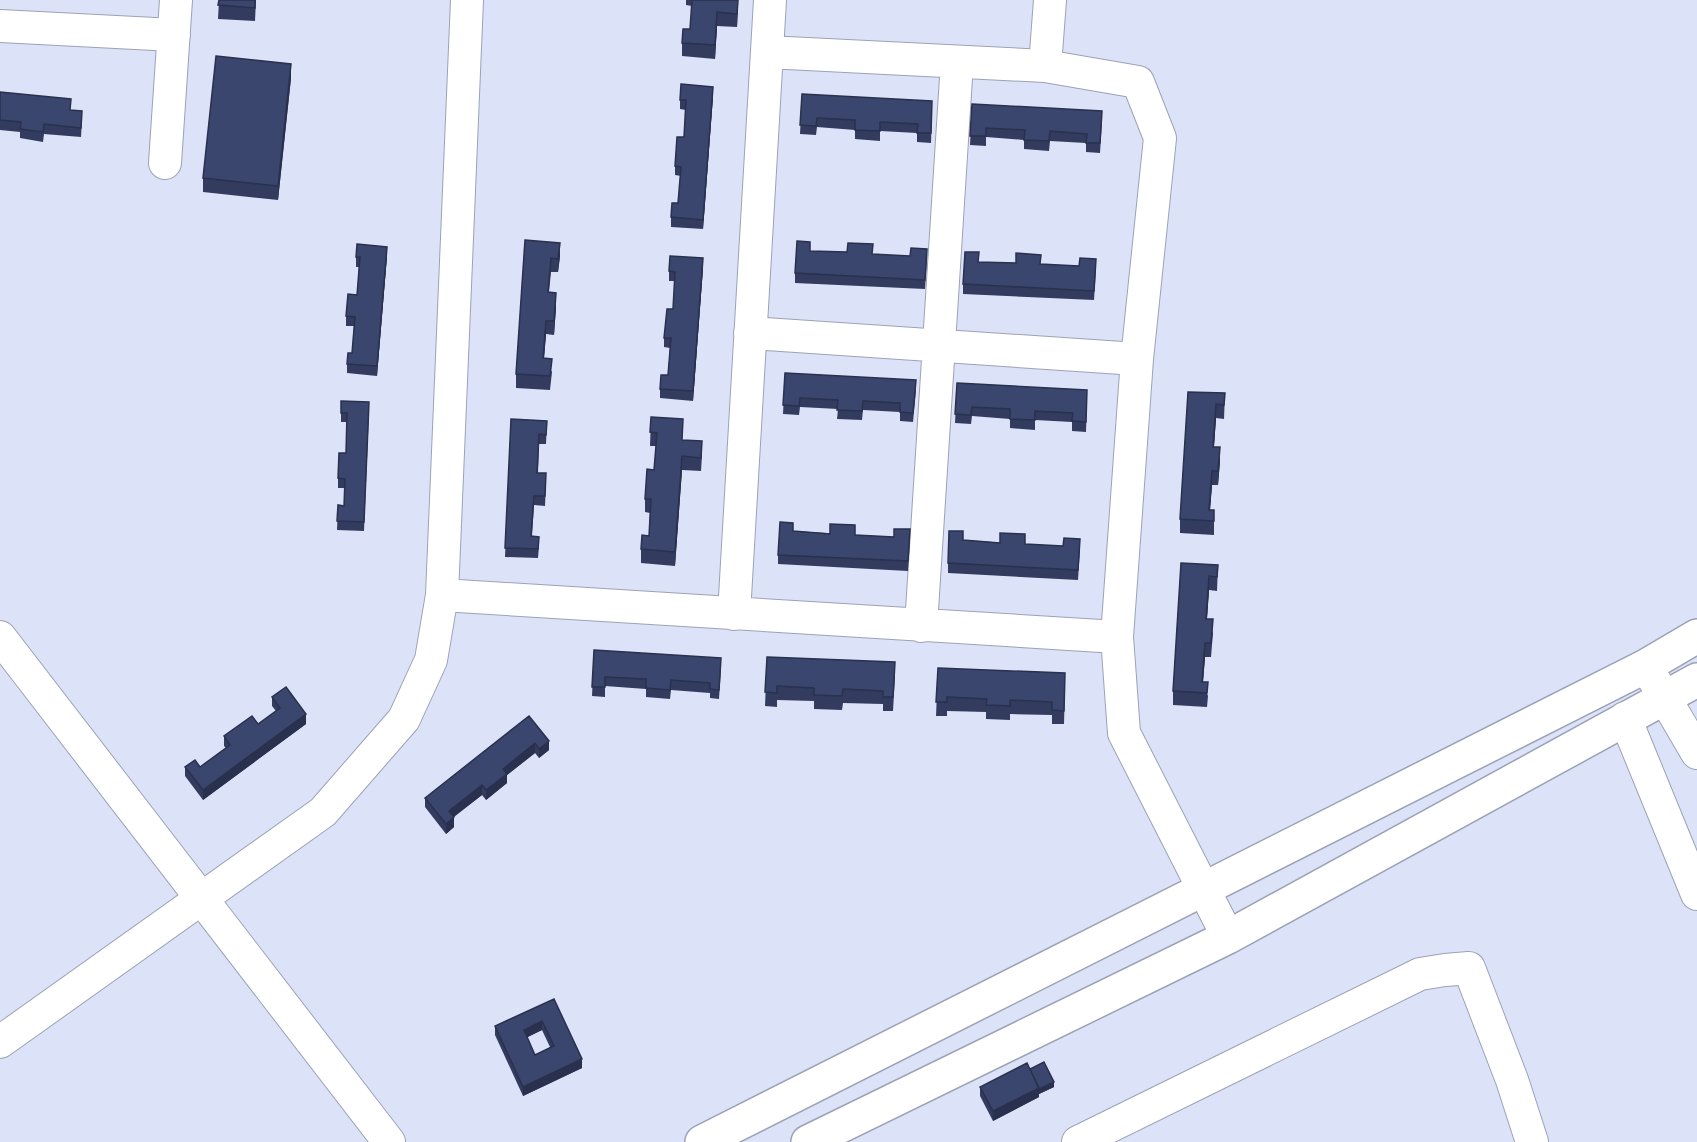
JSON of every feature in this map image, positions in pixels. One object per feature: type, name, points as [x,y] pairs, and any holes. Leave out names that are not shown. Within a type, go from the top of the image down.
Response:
[{"type":"main road","points":[[702,1142],[1646,666],[1697,636]]},
{"type":"main road","points":[[808,1142],[1228,937],[1697,680]]},
{"type":"street","points":[[165,164],[176,0]]},
{"type":"street","points":[[0,1042],[323,812],[404,719],[431,660],[442,595],[467,0]]},
{"type":"street","points":[[734,614],[770,0]]},
{"type":"street","points":[[1045,66],[1050,0]]},
{"type":"street","points":[[0,26],[174,35]]},
{"type":"street","points":[[767,52],[1045,66],[1138,82],[1160,138],[1137,359],[1117,638],[1124,733],[1228,937]]},
{"type":"street","points":[[921,626],[957,62]]},
{"type":"street","points":[[750,333],[1137,359]]},
{"type":"street","points":[[442,595],[1117,638]]},
{"type":"street","points":[[0,637],[389,1142]]},
{"type":"street","points":[[1646,666],[1697,753]]},
{"type":"street","points":[[1625,718],[1697,894]]},
{"type":"street","points":[[1078,1142],[1420,974],[1469,968],[1512,1080],[1532,1142]]},
{"type":"building","points":[[219,0],[255,0],[255,8],[218,5]]},
{"type":"building","points":[[692,0],[738,0],[737,14],[717,12],[715,45],[682,43],[683,29],[690,29]]},
{"type":"building","points":[[216,56],[291,64],[278,186],[203,178]]},
{"type":"building","points":[[681,84],[713,87],[703,220],[671,217],[672,203],[678,203],[681,167],[675,166],[677,137],[684,137],[686,100],[680,100]]},
{"type":"building","points":[[0,92],[71,99],[70,110],[82,111],[81,128],[44,124],[43,132],[20,129],[21,122],[0,120]]},
{"type":"building","points":[[802,94],[932,101],[931,133],[917,133],[918,124],[880,122],[880,131],[855,130],[855,120],[817,118],[816,126],[800,125]]},
{"type":"building","points":[[972,104],[1102,111],[1100,143],[1086,143],[1087,134],[1050,131],[1049,141],[1024,140],[1025,130],[986,128],[986,136],[970,136]]},
{"type":"building","points":[[525,240],[560,243],[558,259],[551,258],[548,292],[556,293],[554,321],[546,321],[543,358],[552,359],[550,376],[516,374]]},
{"type":"building","points":[[797,241],[810,242],[810,251],[847,252],[848,243],[873,244],[872,254],[910,256],[911,248],[927,249],[925,280],[795,273]]},
{"type":"building","points":[[357,244],[387,247],[377,366],[347,364],[348,353],[352,353],[355,317],[346,316],[348,294],[357,295],[360,257],[356,257]]},
{"type":"building","points":[[965,252],[979,252],[978,262],[1016,263],[1016,253],[1041,255],[1040,264],[1079,266],[1080,258],[1096,259],[1094,291],[963,284]]},
{"type":"building","points":[[670,256],[703,258],[693,391],[660,389],[661,375],[668,375],[671,338],[664,338],[667,309],[673,309],[675,272],[669,271]]},
{"type":"building","points":[[785,373],[916,380],[913,413],[900,412],[900,403],[863,401],[862,411],[837,410],[838,400],[800,398],[799,406],[783,405]]},
{"type":"building","points":[[957,383],[1087,390],[1086,422],[1072,421],[1073,413],[1035,411],[1035,420],[1010,419],[1010,409],[972,407],[971,415],[955,414]]},
{"type":"building","points":[[1188,392],[1225,393],[1224,405],[1216,404],[1213,447],[1220,447],[1218,471],[1212,471],[1209,510],[1214,510],[1214,521],[1180,519]]},
{"type":"building","points":[[341,401],[369,402],[364,522],[337,521],[338,505],[344,506],[345,479],[338,478],[339,453],[346,453],[347,413],[341,413]]},
{"type":"building","points":[[651,417],[683,419],[682,440],[702,441],[701,458],[682,456],[675,552],[641,549],[642,535],[649,536],[651,499],[645,499],[647,469],[654,470],[657,433],[650,432]]},
{"type":"building","points":[[511,419],[547,421],[546,435],[539,434],[537,473],[546,473],[545,496],[534,496],[531,536],[539,537],[538,549],[505,548]]},
{"type":"building","points":[[780,522],[793,523],[793,531],[830,534],[830,524],[855,525],[855,535],[894,537],[894,529],[910,529],[908,561],[778,555]]},
{"type":"building","points":[[949,531],[963,531],[963,540],[1000,543],[1000,533],[1025,534],[1025,544],[1063,546],[1064,538],[1080,539],[1078,570],[948,563]]},
{"type":"building","points":[[1181,563],[1218,565],[1217,577],[1209,576],[1206,619],[1213,619],[1211,643],[1205,643],[1202,682],[1208,682],[1207,693],[1173,691]]},
{"type":"building","points":[[594,650],[721,658],[719,690],[710,689],[710,683],[671,680],[670,690],[646,688],[646,679],[605,677],[605,687],[592,687]]},
{"type":"building","points":[[767,657],[895,662],[893,697],[883,697],[883,691],[843,689],[842,696],[814,695],[814,688],[777,686],[777,693],[765,692]]},
{"type":"building","points":[[938,668],[1065,673],[1064,711],[1052,710],[1052,702],[1010,700],[1010,706],[986,705],[987,699],[947,697],[947,702],[936,702]]},
{"type":"building","points":[[286,687],[306,714],[203,790],[185,767],[195,760],[200,767],[230,745],[224,736],[252,716],[258,724],[280,708],[272,697]]},
{"type":"building","points":[[529,716],[549,741],[539,749],[535,743],[503,769],[507,774],[486,790],[482,785],[449,811],[454,817],[446,824],[425,798]]},
{"type":"building","points":[[554,999],[582,1059],[523,1087],[495,1026]],"holes":[[[542,1021],[554,1046],[535,1055],[524,1030]]]},
{"type":"building","points":[[1044,1062],[1054,1082],[1039,1089],[1030,1069]]},
{"type":"building","points":[[1027,1063],[1039,1088],[993,1111],[980,1087]]}]
